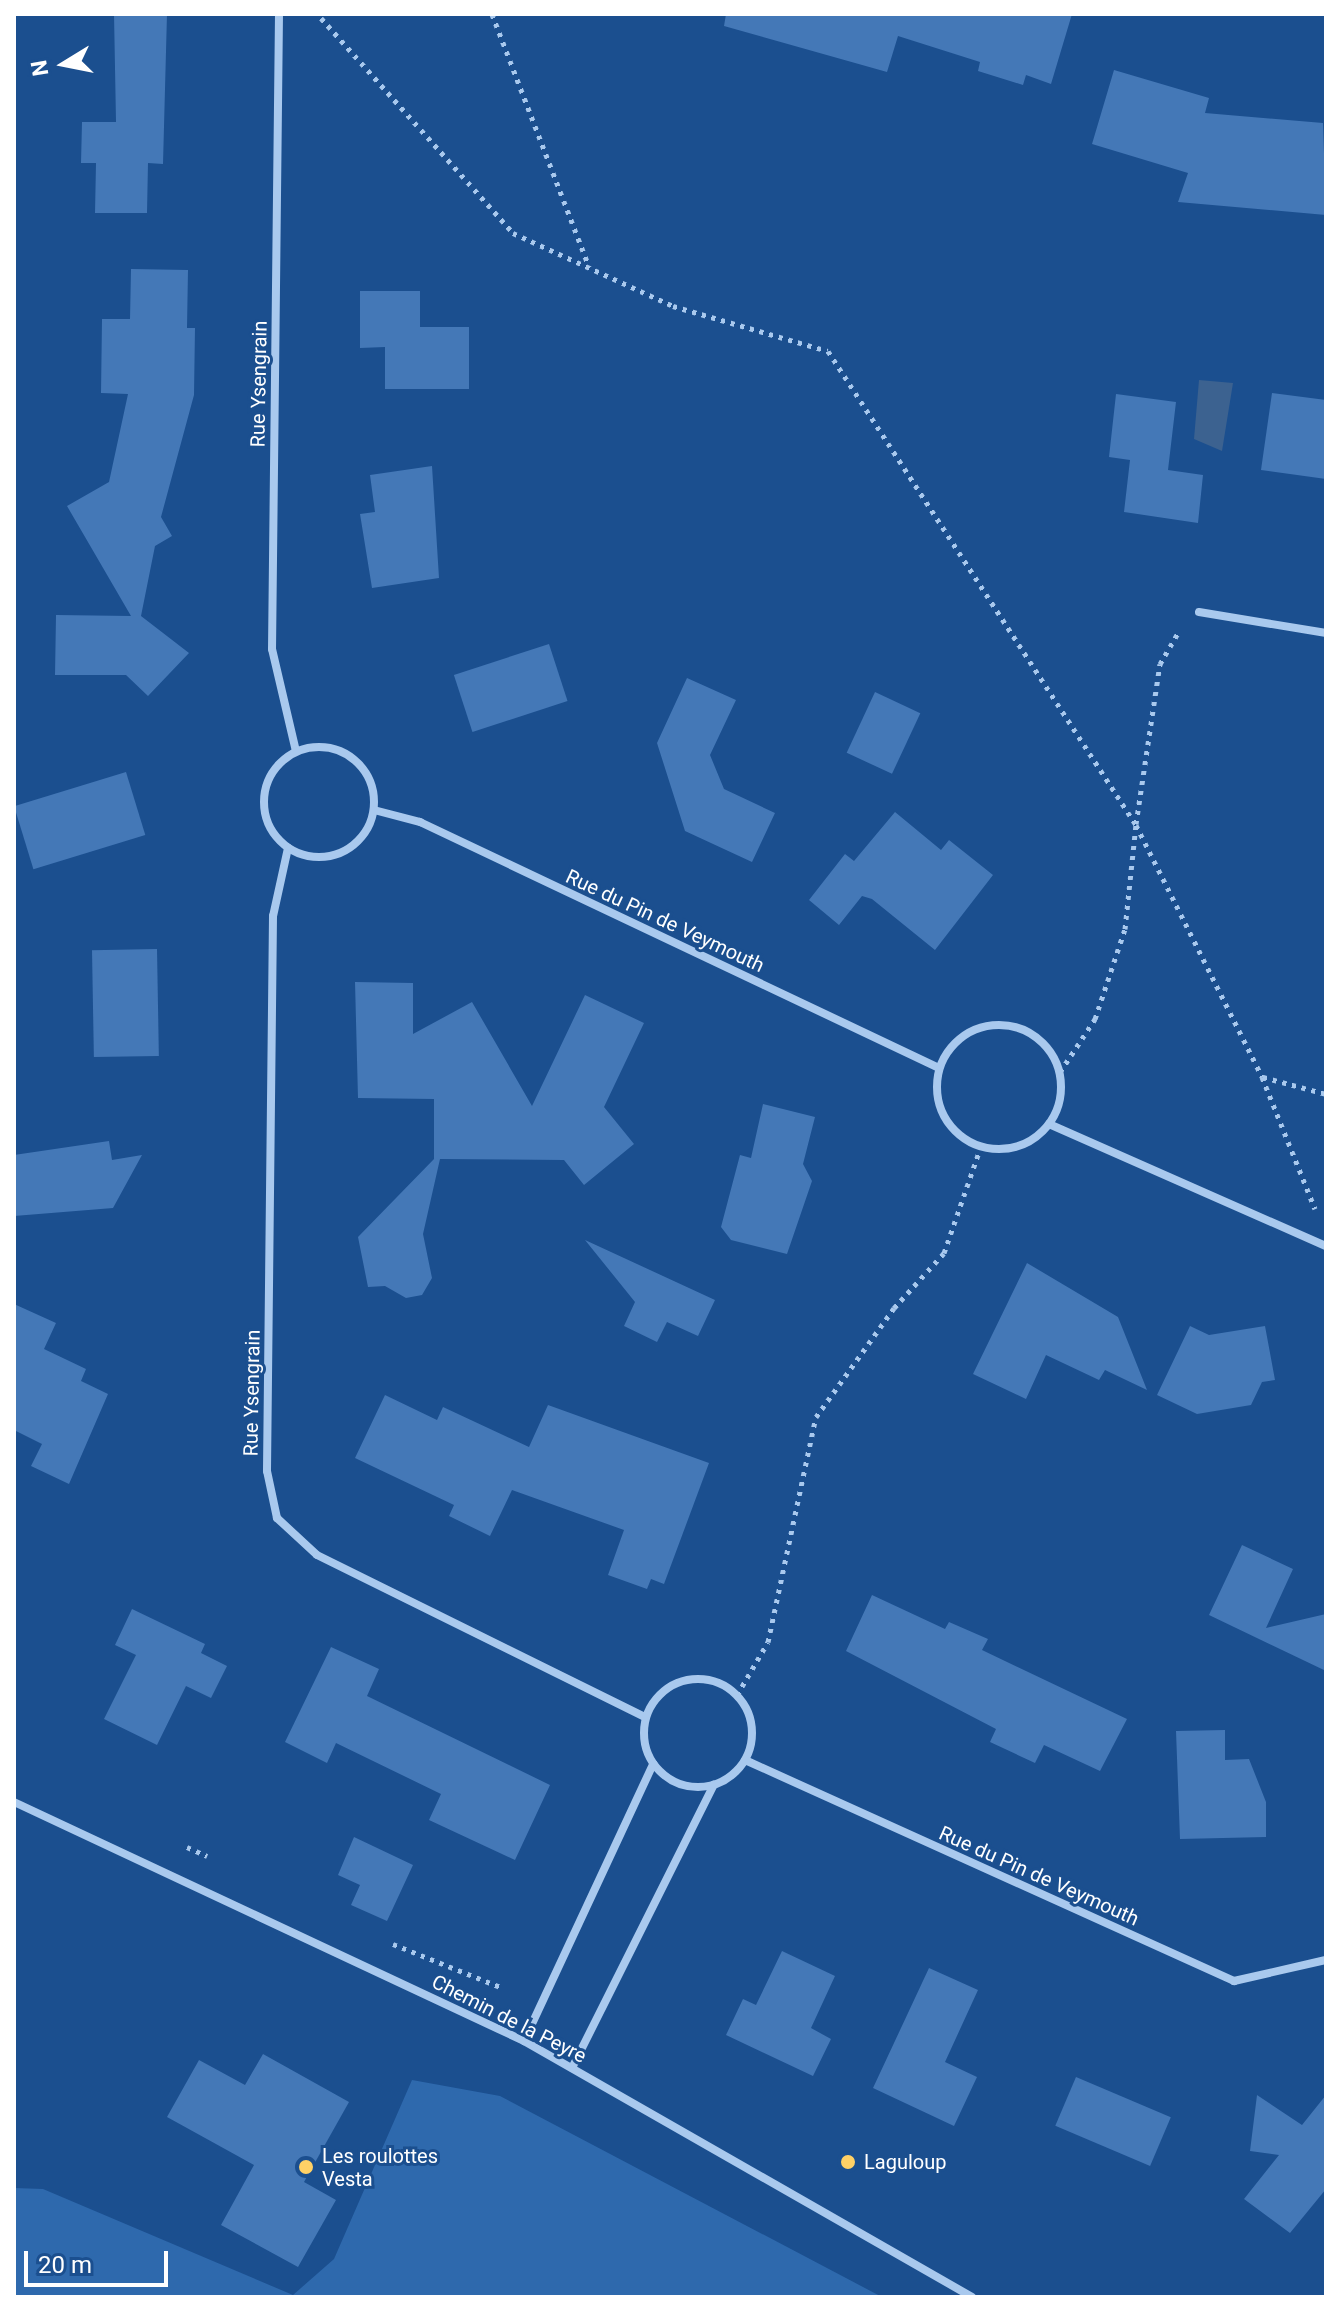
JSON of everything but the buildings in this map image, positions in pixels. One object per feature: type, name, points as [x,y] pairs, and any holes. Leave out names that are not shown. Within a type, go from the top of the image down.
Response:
[{"type":"street","name":"Rue Ysengrain","points":[[279,14],[272,649],[296,751]]},
{"type":"street","points":[[1199,612],[1326,633]]},
{"type":"street","points":[[296,751],[345,753],[368,777],[374,810],[357,843],[341,853],[323,858],[288,848],[267,822],[265,789],[296,751]]},
{"type":"street","name":"Rue du Pin de Veymouth","points":[[374,810],[420,822],[939,1068]]},
{"type":"street","name":"Rue Ysengrain","points":[[288,848],[273,916],[267,1471],[277,1518],[317,1555],[645,1717]]},
{"type":"street","points":[[1001,1024],[1027,1031],[1048,1048],[1060,1072],[1060,1099],[1049,1124],[1018,1146],[981,1146],[944,1115],[939,1068],[953,1044],[974,1029],[1001,1024]]},
{"type":"street","points":[[1049,1124],[1326,1246]]},
{"type":"street","points":[[524,2041],[653,1764],[645,1717],[663,1690],[693,1678],[737,1695],[752,1727],[745,1760],[714,1785],[572,2068]]},
{"type":"street","name":"Rue du Pin de Veymouth","points":[[745,1760],[1234,1981],[1326,1960]]},
{"type":"street","points":[[653,1764],[680,1784],[714,1785]]},
{"type":"street","name":"Chemin de la Peyre","points":[[14,1802],[524,2041],[972,2297]]},
{"type":"path","points":[[492,14],[589,268]]},
{"type":"path","points":[[321,18],[513,233],[673,306],[828,351],[1136,825],[1262,1077],[1319,1218]]},
{"type":"path","points":[[1060,1072],[1095,1019],[1125,929],[1136,825],[1160,664],[1169,640],[1199,612]]},
{"type":"path","points":[[1262,1077],[1326,1094]]},
{"type":"path","points":[[737,1695],[768,1642],[816,1417],[894,1308],[944,1253],[981,1146]]},
{"type":"shaded area","points":[[1199,380],[1233,383],[1222,451],[1194,439]]},
{"type":"shaded area","points":[[412,2080],[500,2096],[882,2297],[14,2297],[14,2188],[43,2189],[293,2295],[334,2259]]},
{"type":"place","name":"Laguloup","points":[[848,2162]]},
{"type":"place","name":"Les roulottes Vesta","points":[[306,2167]]}]
